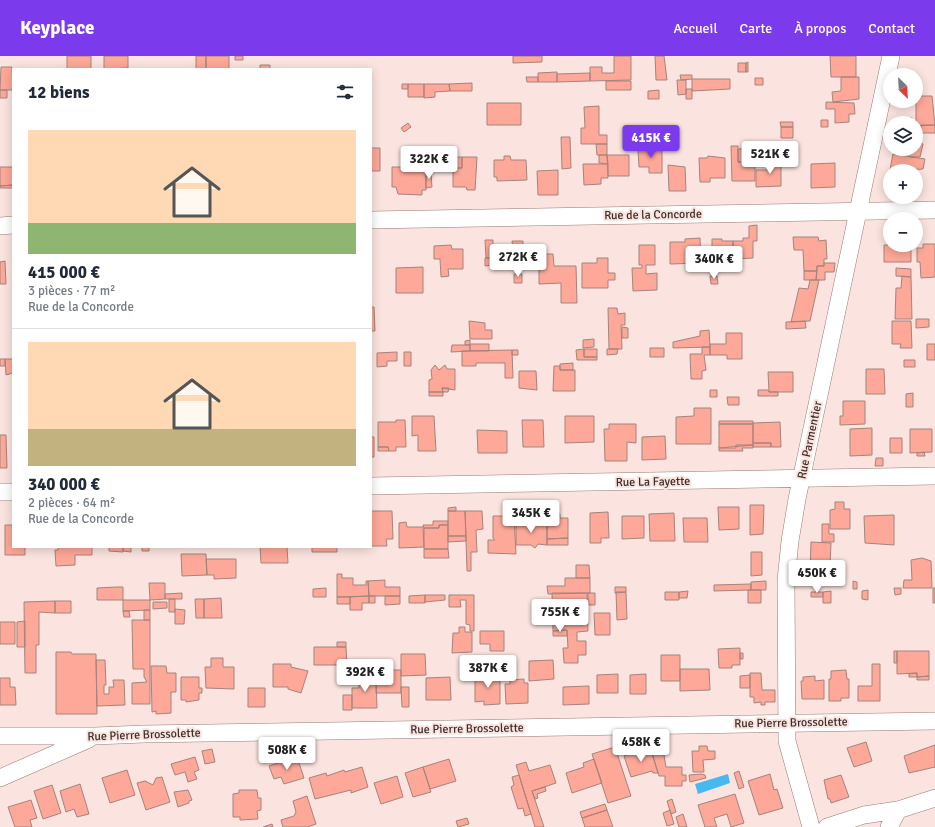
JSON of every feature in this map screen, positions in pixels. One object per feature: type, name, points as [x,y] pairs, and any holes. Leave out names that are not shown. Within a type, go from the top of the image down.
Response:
[{"type":"street","name":"Rue Parmentier","points":[[811,827],[787,741],[786,580],[790,540],[801,479],[892,56]]},
{"type":"street","name":"Rue de la Concorde","points":[[372,220],[935,210]]},
{"type":"street","points":[[0,226],[12,226]]},
{"type":"street","name":"Rue La Fayette","points":[[372,486],[935,476]]},
{"type":"street","points":[[0,492],[12,492]]},
{"type":"street","name":"Rue Pierre Brossolette","points":[[0,736],[95,736],[935,721]]},
{"type":"street","points":[[0,778],[95,736]]},
{"type":"street","points":[[827,827],[864,815],[898,810],[935,798]]},
{"type":"street","points":[[889,827],[898,810]]},
{"type":"water","points":[[728,774],[730,783],[698,794],[695,784]]},
{"type":"building","points":[[67,56],[91,56],[91,68],[67,68]]},
{"type":"building","points":[[104,56],[128,56],[128,68],[104,68]]},
{"type":"building","points":[[196,56],[206,56],[206,68],[196,68]]},
{"type":"building","points":[[206,56],[229,56],[229,68],[206,68]]},
{"type":"building","points":[[235,56],[243,56],[243,60],[235,60]]},
{"type":"building","points":[[513,56],[542,56],[542,62],[513,63]]},
{"type":"building","points":[[614,56],[631,56],[631,80],[590,81],[590,67],[602,67],[602,73],[614,73]]},
{"type":"building","points":[[655,56],[664,56],[667,80],[656,80]]},
{"type":"building","points":[[830,56],[856,56],[856,77],[831,77]]},
{"type":"building","points":[[748,62],[748,72],[746,72],[746,63]]},
{"type":"building","points":[[738,63],[746,63],[746,72],[738,72]]},
{"type":"building","points":[[260,65],[270,65],[270,68],[260,68]]},
{"type":"building","points":[[1,67],[12,67],[12,90],[0,90]]},
{"type":"building","points":[[557,72],[557,82],[538,82],[538,73]]},
{"type":"building","points":[[590,73],[590,81],[557,82],[557,74]]},
{"type":"building","points":[[680,75],[692,75],[692,79],[681,80]]},
{"type":"building","points":[[526,77],[538,77],[538,82],[527,82]]},
{"type":"building","points":[[841,77],[859,77],[859,99],[833,102],[832,92],[841,91]]},
{"type":"building","points":[[755,78],[763,78],[763,85],[755,85]]},
{"type":"building","points":[[692,79],[730,79],[730,89],[692,91]]},
{"type":"building","points":[[677,80],[686,80],[686,94],[678,95]]},
{"type":"building","points":[[606,81],[631,81],[631,90],[606,90]]},
{"type":"building","points":[[472,83],[472,91],[450,91],[449,84]]},
{"type":"building","points":[[402,84],[408,84],[408,89],[402,89]]},
{"type":"building","points":[[408,84],[424,84],[424,97],[408,97]]},
{"type":"building","points":[[424,84],[449,84],[450,91],[435,92],[435,97],[424,98]]},
{"type":"building","points":[[686,89],[692,89],[692,99],[686,99]]},
{"type":"building","points":[[0,90],[7,90],[7,98],[0,98]]},
{"type":"building","points":[[659,90],[659,99],[648,99],[648,91]]},
{"type":"building","points":[[923,96],[932,96],[935,125],[923,126],[923,116],[916,116],[916,108],[923,108]]},
{"type":"building","points":[[826,102],[854,103],[855,114],[849,114],[849,122],[835,123],[835,109],[826,109]]},
{"type":"building","points":[[487,103],[521,103],[521,125],[487,125]]},
{"type":"building","points":[[599,106],[599,135],[607,135],[607,144],[581,144],[581,128],[585,128],[584,107]]},
{"type":"building","points":[[821,120],[828,120],[828,127],[821,127]]},
{"type":"building","points":[[780,122],[793,122],[793,127],[781,127]]},
{"type":"building","points":[[408,123],[411,127],[404,132],[401,128]]},
{"type":"building","points":[[923,125],[935,125],[935,133],[923,133]]},
{"type":"building","points":[[781,127],[793,127],[793,138],[781,138]]},
{"type":"building","points":[[561,137],[570,137],[571,168],[562,169]]},
{"type":"building","points":[[596,144],[607,144],[607,155],[597,155]]},
{"type":"building","points":[[646,146],[662,146],[662,173],[649,173],[649,167],[639,167],[638,150],[646,150]]},
{"type":"building","points":[[731,146],[738,146],[738,162],[755,162],[755,181],[732,181]]},
{"type":"building","points":[[372,148],[380,148],[380,171],[372,171]]},
{"type":"building","points":[[754,148],[755,162],[738,162],[738,149]]},
{"type":"building","points":[[599,155],[607,155],[608,164],[599,163]]},
{"type":"building","points":[[607,155],[629,155],[629,176],[608,176]]},
{"type":"building","points":[[504,156],[510,156],[511,160],[526,160],[527,180],[497,181],[497,177],[494,177],[494,160],[504,160]]},
{"type":"building","points":[[708,156],[725,158],[725,178],[710,178],[710,182],[700,182],[699,158],[707,158]]},
{"type":"building","points":[[893,156],[906,156],[925,159],[923,169],[923,164],[891,164]]},
{"type":"building","points":[[907,156],[920,156],[920,157]]},
{"type":"building","points":[[452,157],[462,157],[462,168],[453,168]]},
{"type":"building","points":[[462,157],[477,157],[475,190],[467,190],[466,187],[453,187],[453,168],[462,168]]},
{"type":"building","points":[[781,159],[781,186],[756,187],[756,170],[768,170],[769,161]]},
{"type":"building","points":[[426,163],[426,190],[422,190],[422,195],[398,194],[396,187],[392,187],[392,167],[421,167],[421,164]]},
{"type":"building","points":[[835,163],[835,187],[811,188],[811,164]]},
{"type":"building","points":[[583,164],[608,164],[608,178],[601,178],[601,184],[584,185]]},
{"type":"building","points":[[668,165],[685,167],[686,191],[669,191]]},
{"type":"building","points":[[0,167],[12,167],[12,185],[0,186]]},
{"type":"building","points":[[558,170],[558,195],[538,195],[537,171]]},
{"type":"building","points":[[426,173],[431,173],[432,187],[426,188]]},
{"type":"building","points":[[12,185],[12,188],[0,188],[0,186]]},
{"type":"building","points":[[757,225],[757,241],[753,241],[753,258],[733,259],[733,241],[743,241],[743,238],[749,238],[749,226]]},
{"type":"building","points":[[793,237],[818,237],[819,241],[826,240],[827,259],[824,259],[824,266],[817,266],[817,271],[804,271],[803,250],[794,250]]},
{"type":"building","points":[[700,238],[701,263],[670,264],[670,242],[685,242],[685,239]]},
{"type":"building","points":[[712,239],[733,241],[733,259],[712,259]]},
{"type":"building","points":[[485,240],[493,240],[493,258],[486,258]]},
{"type":"building","points":[[512,241],[523,241],[523,268],[499,268],[499,250],[513,249]]},
{"type":"building","points":[[923,244],[935,244],[935,277],[921,278],[920,262],[917,262],[917,252],[923,252]]},
{"type":"building","points":[[451,245],[452,249],[463,249],[463,269],[448,269],[449,276],[441,277],[440,259],[434,259],[434,246]]},
{"type":"building","points":[[639,245],[655,245],[655,265],[646,265],[646,274],[657,273],[657,290],[633,291],[632,268],[642,268],[642,265],[639,265]]},
{"type":"building","points":[[884,252],[911,252],[911,262],[884,262]]},
{"type":"building","points":[[539,254],[553,254],[554,266],[576,266],[577,303],[561,303],[561,283],[539,284]]},
{"type":"building","points":[[485,258],[492,258],[492,265],[485,266]]},
{"type":"building","points":[[597,258],[608,258],[608,273],[615,273],[615,280],[608,280],[608,288],[582,288],[582,263],[597,263]]},
{"type":"building","points":[[5,261],[6,284],[0,284],[0,262]]},
{"type":"building","points":[[824,263],[835,263],[834,272],[825,272],[825,280],[816,280],[817,266],[824,266]]},
{"type":"building","points":[[423,267],[423,293],[396,293],[396,268]]},
{"type":"building","points":[[896,268],[911,269],[911,277],[896,276]]},
{"type":"building","points":[[804,271],[817,271],[816,280],[804,280]]},
{"type":"building","points":[[514,274],[522,274],[522,283],[514,283]]},
{"type":"building","points":[[710,276],[717,276],[718,284],[711,284]]},
{"type":"building","points":[[902,276],[911,277],[912,319],[895,319],[896,288],[901,288]]},
{"type":"building","points":[[810,280],[819,280],[810,321],[791,322],[799,288],[808,289]]},
{"type":"building","points":[[372,307],[374,307],[375,331],[372,331]]},
{"type":"building","points":[[608,308],[617,308],[618,314],[625,313],[625,325],[621,325],[622,349],[609,349]]},
{"type":"building","points":[[916,319],[929,319],[929,327],[916,328]]},
{"type":"building","points":[[469,321],[485,323],[485,330],[492,330],[492,339],[470,339]]},
{"type":"building","points":[[805,321],[806,328],[786,329],[786,322]]},
{"type":"building","points":[[892,321],[911,321],[912,348],[900,348],[901,344],[892,344]]},
{"type":"building","points":[[622,327],[628,328],[628,338],[622,338]]},
{"type":"building","points":[[709,330],[710,347],[673,348],[673,342],[700,336],[700,331]]},
{"type":"building","points":[[726,333],[742,333],[742,359],[727,359],[727,355],[710,355],[710,344],[726,344]]},
{"type":"building","points":[[594,339],[594,347],[583,348],[583,340]]},
{"type":"building","points":[[470,340],[470,345],[465,345],[465,341]]},
{"type":"building","points":[[470,344],[489,344],[489,351],[470,351]]},
{"type":"building","points":[[927,344],[935,344],[935,360],[927,360]]},
{"type":"building","points":[[452,345],[470,345],[470,351],[451,352]]},
{"type":"building","points":[[702,347],[710,347],[710,355],[704,355],[706,370],[702,371],[702,379],[691,379],[690,354],[702,354]]},
{"type":"building","points":[[650,348],[664,348],[664,357],[650,357]]},
{"type":"building","points":[[584,349],[597,349],[597,357],[584,357]]},
{"type":"building","points":[[584,349],[584,357],[597,357],[597,360],[577,360],[576,350]]},
{"type":"building","points":[[607,349],[618,349],[617,354],[607,355]]},
{"type":"building","points":[[512,350],[513,378],[505,378],[505,363],[476,363],[476,366],[462,366],[462,351]]},
{"type":"building","points":[[512,350],[518,350],[518,355],[512,355]]},
{"type":"building","points":[[397,352],[397,361],[387,361],[387,366],[377,367],[377,353]]},
{"type":"building","points":[[404,352],[411,352],[411,366],[404,366]]},
{"type":"building","points":[[0,359],[5,359],[5,366],[0,366]]},
{"type":"building","points":[[5,359],[12,359],[12,373],[6,375]]},
{"type":"building","points":[[904,360],[915,360],[915,367],[904,367]]},
{"type":"building","points":[[573,363],[573,370],[560,370],[560,364]]},
{"type":"building","points":[[435,365],[439,370],[445,365],[447,369],[455,369],[455,390],[442,388],[443,392],[429,392],[429,380],[432,379],[431,370]]},
{"type":"building","points":[[554,366],[560,366],[560,370],[575,370],[575,391],[553,391]]},
{"type":"building","points":[[866,369],[884,369],[885,394],[866,394]]},
{"type":"building","points":[[519,371],[536,371],[537,390],[519,388]]},
{"type":"building","points":[[768,372],[793,372],[793,392],[769,392]]},
{"type":"building","points":[[442,388],[449,388],[448,392],[443,392]]},
{"type":"building","points":[[710,390],[717,390],[717,397],[710,397]]},
{"type":"building","points":[[758,390],[778,392],[778,396],[758,396]]},
{"type":"building","points":[[429,392],[443,392],[443,396],[429,396]]},
{"type":"building","points":[[913,393],[913,407],[906,407],[906,394]]},
{"type":"building","points":[[727,397],[739,397],[739,405],[728,405]]},
{"type":"building","points":[[843,401],[865,401],[865,424],[840,425],[840,416],[843,416]]},
{"type":"building","points":[[694,408],[711,408],[711,444],[676,444],[676,417],[694,416]]},
{"type":"building","points":[[412,416],[434,416],[436,451],[418,451],[418,435],[412,436]]},
{"type":"building","points":[[565,416],[594,416],[594,442],[565,443]]},
{"type":"building","points":[[396,420],[405,420],[406,447],[396,447],[396,451],[389,451],[388,447],[378,447],[378,422],[396,422]]},
{"type":"building","points":[[522,420],[543,420],[544,447],[523,447]]},
{"type":"building","points":[[719,421],[753,421],[753,424],[719,424]]},
{"type":"building","points":[[780,422],[781,447],[771,447],[771,443],[753,443],[753,423]]},
{"type":"building","points":[[609,424],[636,424],[636,443],[627,442],[627,461],[605,461],[604,429],[609,429]]},
{"type":"building","points":[[719,424],[753,424],[753,445],[719,448]]},
{"type":"building","points":[[872,428],[872,455],[850,456],[850,429]]},
{"type":"building","points":[[910,429],[932,429],[932,452],[910,453]]},
{"type":"building","points":[[477,430],[507,431],[507,453],[478,453]]},
{"type":"building","points":[[0,435],[6,435],[7,468],[0,468]]},
{"type":"building","points":[[665,436],[666,459],[642,460],[642,437]]},
{"type":"building","points":[[372,437],[374,437],[374,457],[372,457]]},
{"type":"building","points":[[890,438],[902,438],[902,453],[890,453]]},
{"type":"building","points":[[753,443],[771,443],[771,447],[753,447]]},
{"type":"building","points":[[736,445],[753,445],[753,448],[742,448],[743,451],[719,451],[719,448],[736,448]]},
{"type":"building","points":[[378,447],[388,447],[389,451],[378,451]]},
{"type":"building","points":[[924,452],[925,456],[917,456],[917,453]]},
{"type":"building","points":[[876,458],[883,458],[883,466],[875,466]]},
{"type":"building","points":[[835,502],[844,502],[844,509],[850,509],[850,529],[830,529],[830,510],[835,509]]},
{"type":"building","points":[[750,505],[764,505],[763,534],[750,535]]},
{"type":"building","points":[[456,507],[456,511],[448,511],[448,508]]},
{"type":"building","points":[[718,507],[739,507],[739,529],[719,530]]},
{"type":"building","points":[[372,511],[392,511],[393,539],[386,539],[387,546],[372,546]]},
{"type":"building","points":[[448,511],[465,511],[466,536],[448,536]]},
{"type":"building","points":[[465,511],[482,511],[483,529],[476,530],[477,552],[471,552],[471,571],[467,571]]},
{"type":"building","points":[[608,512],[609,538],[601,538],[601,543],[590,543],[590,513]]},
{"type":"building","points":[[674,513],[675,541],[650,541],[649,514]]},
{"type":"building","points":[[547,514],[560,514],[560,518],[568,518],[568,538],[547,539]]},
{"type":"building","points":[[534,515],[547,515],[547,523],[536,524],[534,521]]},
{"type":"building","points":[[894,515],[894,545],[865,543],[864,516]]},
{"type":"building","points":[[493,516],[514,516],[516,554],[488,553],[488,540],[495,540],[493,538]]},
{"type":"building","points":[[622,516],[644,516],[644,538],[622,539]]},
{"type":"building","points":[[683,518],[707,518],[708,542],[684,542]]},
{"type":"building","points":[[433,521],[448,521],[448,525],[439,525],[439,528],[424,528],[423,525],[433,525]]},
{"type":"building","points":[[516,521],[525,521],[526,524],[531,524],[534,521],[536,524],[547,523],[547,545],[538,544],[535,548],[531,545],[516,545]]},
{"type":"building","points":[[406,522],[407,527],[423,527],[424,547],[399,548],[399,523]]},
{"type":"building","points":[[822,524],[829,524],[829,534],[834,534],[834,542],[822,542]]},
{"type":"building","points":[[5,525],[12,525],[12,548],[25,548],[25,555],[5,555]]},
{"type":"building","points":[[439,525],[448,525],[448,549],[424,549],[424,528],[439,528]]},
{"type":"building","points":[[448,536],[466,536],[466,541],[448,542]]},
{"type":"building","points":[[568,538],[568,545],[547,545],[547,539]]},
{"type":"building","points":[[811,542],[831,543],[830,565],[837,565],[836,581],[823,581],[823,572],[810,571]]},
{"type":"building","points":[[58,548],[92,548],[92,555],[75,555],[75,565],[56,566],[55,550],[58,550]]},
{"type":"building","points":[[109,548],[123,548],[123,552],[109,551]]},
{"type":"building","points":[[123,548],[131,548],[131,552],[123,551]]},
{"type":"building","points":[[142,548],[149,548],[149,551],[142,551]]},
{"type":"building","points":[[260,548],[287,548],[288,563],[261,563]]},
{"type":"building","points":[[312,548],[337,548],[337,552],[312,552]]},
{"type":"building","points":[[424,549],[448,549],[449,558],[424,558]]},
{"type":"building","points":[[751,552],[762,552],[762,575],[751,576]]},
{"type":"building","points":[[181,554],[206,554],[207,575],[182,576]]},
{"type":"building","points":[[922,558],[931,561],[932,588],[903,588],[904,580],[912,580],[911,560]]},
{"type":"building","points":[[206,559],[236,559],[236,578],[214,579],[214,575],[207,575]]},
{"type":"building","points":[[576,565],[589,565],[590,578],[576,578]]},
{"type":"building","points":[[337,574],[342,574],[342,578],[353,578],[353,585],[366,585],[366,581],[368,581],[369,596],[337,597]]},
{"type":"building","points":[[565,578],[590,578],[590,593],[548,594],[547,586],[565,586]]},
{"type":"building","points":[[385,580],[385,587],[400,587],[400,596],[369,596],[368,581]]},
{"type":"building","points":[[766,581],[766,590],[751,590],[751,582]]},
{"type":"building","points":[[853,581],[857,582],[857,589],[853,589]]},
{"type":"building","points":[[149,583],[165,583],[165,599],[150,600]]},
{"type":"building","points":[[751,584],[751,590],[714,591],[714,585]]},
{"type":"building","points":[[123,587],[123,600],[97,600],[97,588]]},
{"type":"building","points":[[615,587],[626,587],[626,592],[615,593]]},
{"type":"building","points":[[326,588],[326,597],[313,597],[313,589]]},
{"type":"building","points":[[894,588],[901,588],[901,594],[895,595]]},
{"type":"building","points":[[933,588],[935,588],[935,603],[933,603]]},
{"type":"building","points":[[748,590],[761,590],[761,603],[748,603]]},
{"type":"building","points":[[868,590],[868,600],[862,599],[862,591]]},
{"type":"building","points":[[688,591],[687,598],[679,598],[679,592]]},
{"type":"building","points":[[831,591],[831,603],[823,603],[823,592]]},
{"type":"building","points":[[616,592],[626,592],[627,619],[617,620]]},
{"type":"building","points":[[665,592],[679,592],[679,600],[665,600]]},
{"type":"building","points":[[811,592],[823,592],[823,597],[811,597]]},
{"type":"building","points":[[182,593],[182,599],[165,599],[165,594]]},
{"type":"building","points":[[552,593],[587,593],[588,631],[577,632],[577,641],[586,641],[586,655],[578,655],[578,663],[564,663],[563,648],[568,648],[567,630],[553,631]]},
{"type":"building","points":[[588,593],[595,593],[595,605],[588,605]]},
{"type":"building","points":[[425,595],[425,603],[409,603],[409,596]]},
{"type":"building","points":[[425,595],[445,595],[445,600],[425,602]]},
{"type":"building","points":[[449,595],[474,595],[474,631],[470,631],[470,625],[466,624],[466,600],[460,600],[461,607],[449,607]]},
{"type":"building","points":[[369,596],[375,596],[375,603],[369,603]]},
{"type":"building","points":[[369,596],[369,603],[362,603],[362,610],[350,610],[350,597]]},
{"type":"building","points":[[385,596],[400,596],[400,604],[385,605]]},
{"type":"building","points":[[337,597],[350,597],[350,604],[337,604]]},
{"type":"building","points":[[221,598],[222,618],[204,618],[204,599]]},
{"type":"building","points":[[169,599],[175,599],[175,612],[169,612]]},
{"type":"building","points":[[195,599],[204,599],[204,618],[196,618]]},
{"type":"building","points":[[123,600],[150,600],[150,610],[123,611]]},
{"type":"building","points":[[55,601],[55,613],[39,612],[39,645],[36,645],[36,673],[25,673],[24,602]]},
{"type":"building","points":[[55,601],[71,601],[71,613],[55,613]]},
{"type":"building","points":[[153,602],[167,602],[167,608],[153,609]]},
{"type":"building","points":[[175,609],[185,610],[184,624],[175,624]]},
{"type":"building","points":[[144,610],[150,610],[150,620],[144,620]]},
{"type":"building","points":[[123,611],[129,611],[130,617],[124,617]]},
{"type":"building","points":[[594,613],[610,613],[610,635],[595,635]]},
{"type":"building","points":[[132,620],[150,620],[150,704],[132,704],[132,683],[147,682],[144,677],[144,669],[133,669]]},
{"type":"building","points":[[25,621],[25,647],[17,647],[17,622]]},
{"type":"building","points":[[0,622],[15,622],[15,644],[0,644]]},
{"type":"building","points":[[459,627],[465,627],[465,632],[472,632],[472,652],[452,653],[453,633],[459,633]]},
{"type":"building","points":[[567,630],[567,636],[553,636],[553,631]]},
{"type":"building","points":[[480,631],[504,631],[504,651],[490,651],[490,644],[480,644]]},
{"type":"building","points":[[337,642],[346,642],[346,647],[337,647]]},
{"type":"building","points":[[314,647],[346,647],[347,665],[314,665]]},
{"type":"building","points":[[740,648],[740,665],[732,665],[732,668],[719,668],[718,649]]},
{"type":"building","points":[[894,651],[897,651],[897,663],[894,663]]},
{"type":"building","points":[[897,651],[929,651],[929,676],[917,677],[917,673],[897,674]]},
{"type":"building","points":[[56,652],[96,654],[97,714],[56,714]]},
{"type":"building","points":[[740,653],[743,653],[743,659],[740,659]]},
{"type":"building","points":[[401,654],[425,654],[426,675],[401,676]]},
{"type":"building","points":[[661,655],[680,655],[680,681],[661,681]]},
{"type":"building","points":[[211,658],[223,658],[223,667],[234,667],[234,689],[206,688],[205,667],[211,667]]},
{"type":"building","points":[[96,660],[105,660],[106,685],[104,685],[104,694],[109,694],[109,687],[114,687],[113,680],[124,680],[125,705],[97,706]]},
{"type":"building","points":[[553,660],[554,679],[529,681],[529,661]]},
{"type":"building","points":[[273,664],[291,664],[291,667],[308,671],[301,693],[288,689],[288,687],[273,687]]},
{"type":"building","points":[[872,664],[880,664],[880,701],[858,701],[858,686],[872,686]]},
{"type":"building","points":[[151,666],[166,666],[167,673],[176,673],[176,692],[171,692],[171,713],[156,714],[156,711],[152,712]]},
{"type":"building","points":[[680,669],[709,669],[710,690],[680,691]]},
{"type":"building","points":[[376,670],[401,670],[401,693],[376,693]]},
{"type":"building","points":[[846,670],[847,679],[849,679],[849,698],[841,698],[841,701],[829,701],[829,679],[831,679],[831,671]]},
{"type":"building","points":[[750,673],[761,673],[762,690],[775,690],[775,702],[765,702],[765,705],[761,705],[761,702],[754,703],[754,697],[750,697]]},
{"type":"building","points":[[917,673],[917,677],[909,677],[909,674]]},
{"type":"building","points":[[475,674],[500,674],[500,704],[484,705],[484,701],[475,702]]},
{"type":"building","points":[[618,674],[618,693],[597,693],[597,675]]},
{"type":"building","points":[[646,674],[646,694],[630,694],[630,675]]},
{"type":"building","points":[[750,675],[750,688],[740,688],[740,676]]},
{"type":"building","points":[[359,676],[376,676],[377,708],[352,708],[352,688],[359,688]]},
{"type":"building","points":[[815,676],[815,681],[824,680],[824,699],[802,699],[801,681],[803,681],[803,677]]},
{"type":"building","points":[[929,676],[929,680],[917,680],[917,677]]},
{"type":"building","points":[[181,677],[199,677],[199,688],[202,688],[202,693],[199,693],[199,700],[186,702],[186,700],[181,700]]},
{"type":"building","points":[[450,677],[451,700],[426,700],[426,678]]},
{"type":"building","points":[[0,678],[10,678],[10,687],[15,687],[16,705],[0,705]]},
{"type":"building","points":[[524,679],[524,683],[528,683],[528,703],[506,704],[505,684],[510,684],[510,680]]},
{"type":"building","points":[[589,686],[589,704],[563,705],[563,687]]},
{"type":"building","points":[[401,687],[409,687],[409,707],[402,707]]},
{"type":"building","points":[[248,688],[265,688],[265,707],[248,707]]},
{"type":"building","points":[[343,695],[352,695],[352,710],[343,710]]},
{"type":"building","points":[[866,742],[872,761],[854,767],[847,748]]},
{"type":"building","points":[[649,743],[662,743],[666,767],[682,767],[682,775],[686,775],[686,781],[682,781],[682,786],[665,786],[665,776],[659,776]]},
{"type":"building","points":[[935,745],[935,767],[909,773],[904,756]]},
{"type":"building","points":[[699,746],[707,746],[708,751],[715,751],[715,759],[703,760],[704,772],[693,772],[692,751],[699,751]]},
{"type":"building","points":[[615,747],[631,796],[608,803],[592,754]]},
{"type":"building","points":[[650,747],[658,773],[653,773],[652,771],[631,777],[624,756]]},
{"type":"building","points":[[212,749],[215,762],[205,764],[202,751]]},
{"type":"building","points":[[195,757],[199,770],[194,772],[197,779],[188,782],[185,772],[175,775],[171,764]]},
{"type":"building","points":[[297,757],[304,778],[284,784],[281,777],[274,779],[269,766]]},
{"type":"building","points":[[449,759],[456,781],[430,789],[423,767]]},
{"type":"building","points":[[594,759],[602,783],[572,793],[566,773],[584,767],[583,763]]},
{"type":"building","points":[[526,762],[529,771],[550,765],[556,783],[532,791],[544,827],[535,827],[516,765]]},
{"type":"building","points":[[362,767],[368,787],[351,793],[351,790],[315,799],[309,778],[326,773],[327,776],[344,770],[345,772]]},
{"type":"building","points":[[423,767],[431,792],[413,797],[405,773]]},
{"type":"building","points":[[127,770],[135,795],[110,803],[102,778]]},
{"type":"building","points":[[739,771],[744,787],[739,789],[734,773]]},
{"type":"building","points":[[770,774],[774,790],[777,789],[783,808],[759,815],[748,781]]},
{"type":"building","points":[[519,775],[531,814],[525,816],[523,808],[518,809],[511,787],[514,785],[512,777]]},
{"type":"building","points":[[689,775],[705,775],[706,778],[690,782]]},
{"type":"building","points":[[841,775],[849,797],[831,803],[830,799],[828,799],[824,780]]},
{"type":"building","points":[[397,776],[403,797],[381,804],[374,783]]},
{"type":"building","points":[[162,777],[170,802],[146,810],[137,783],[145,781],[153,785],[156,778]]},
{"type":"building","points":[[80,784],[89,814],[77,817],[74,809],[66,812],[60,791]]},
{"type":"building","points":[[52,785],[61,813],[43,819],[34,791]]},
{"type":"building","points":[[545,787],[546,791],[537,794],[538,798],[535,799],[532,791]]},
{"type":"building","points":[[188,790],[192,800],[189,801],[189,803],[178,807],[174,792]]},
{"type":"building","points":[[239,790],[257,790],[258,798],[261,798],[261,810],[257,811],[258,819],[240,820],[240,817],[233,817],[233,794],[239,793]]},
{"type":"building","points":[[735,794],[744,823],[731,827],[727,814],[714,818],[717,827],[705,827],[698,805]]},
{"type":"building","points":[[307,796],[316,824],[307,827],[283,827],[281,820],[294,816],[296,812],[293,801]]},
{"type":"building","points":[[672,799],[676,812],[671,814],[667,801]]},
{"type":"building","points":[[31,800],[37,818],[30,820],[32,827],[15,827],[8,807]]},
{"type":"building","points":[[605,804],[607,810],[582,818],[580,812]]},
{"type":"building","points":[[607,810],[613,827],[585,827],[582,818]]},
{"type":"building","points":[[670,810],[674,824],[667,826],[663,813]]},
{"type":"building","points":[[683,814],[687,827],[679,827],[676,817]]},
{"type":"building","points":[[467,818],[469,824],[458,827],[456,821]]},
{"type":"building","points":[[272,824],[273,827],[263,827]]}]
